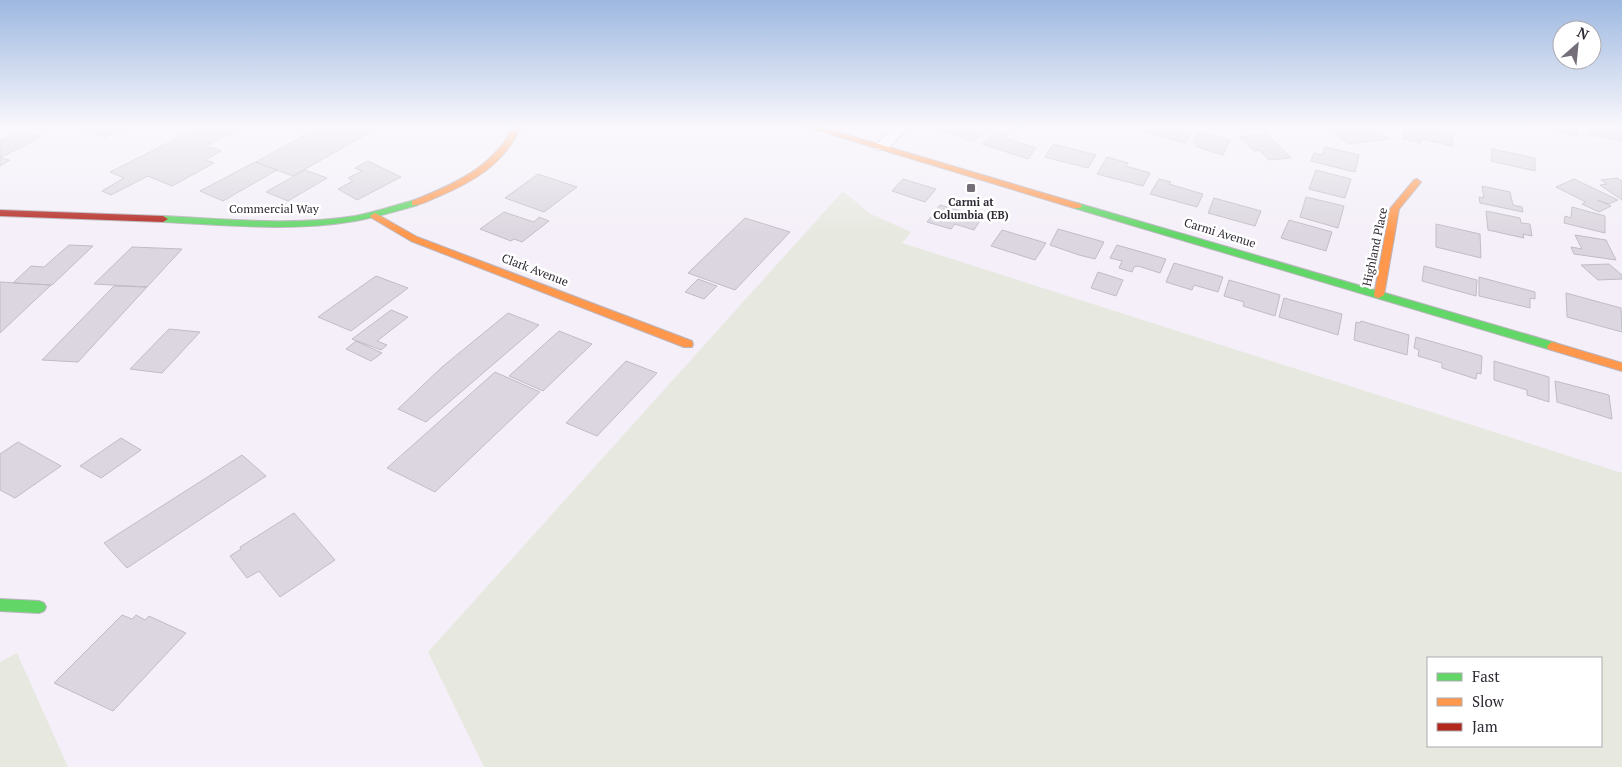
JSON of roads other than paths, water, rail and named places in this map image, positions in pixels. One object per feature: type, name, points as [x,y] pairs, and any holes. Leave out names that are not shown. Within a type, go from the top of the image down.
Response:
[{"type":"street","name":"Commercial Way","points":[[0,213],[276,224],[335,222],[375,216],[413,205],[465,181],[488,163]]},
{"type":"street","name":"Carmi Avenue","points":[[935,163],[1622,366]]},
{"type":"street","name":"Highland Place","points":[[1379,295],[1394,209],[1417,182]]},
{"type":"street","name":"Clark Avenue","points":[[375,216],[414,239],[688,344]]},
{"type":"street","points":[[0,606],[38,607]]},
{"type":"place","name":"Carmi at Columbia (EB)","points":[[971,188]]}]
